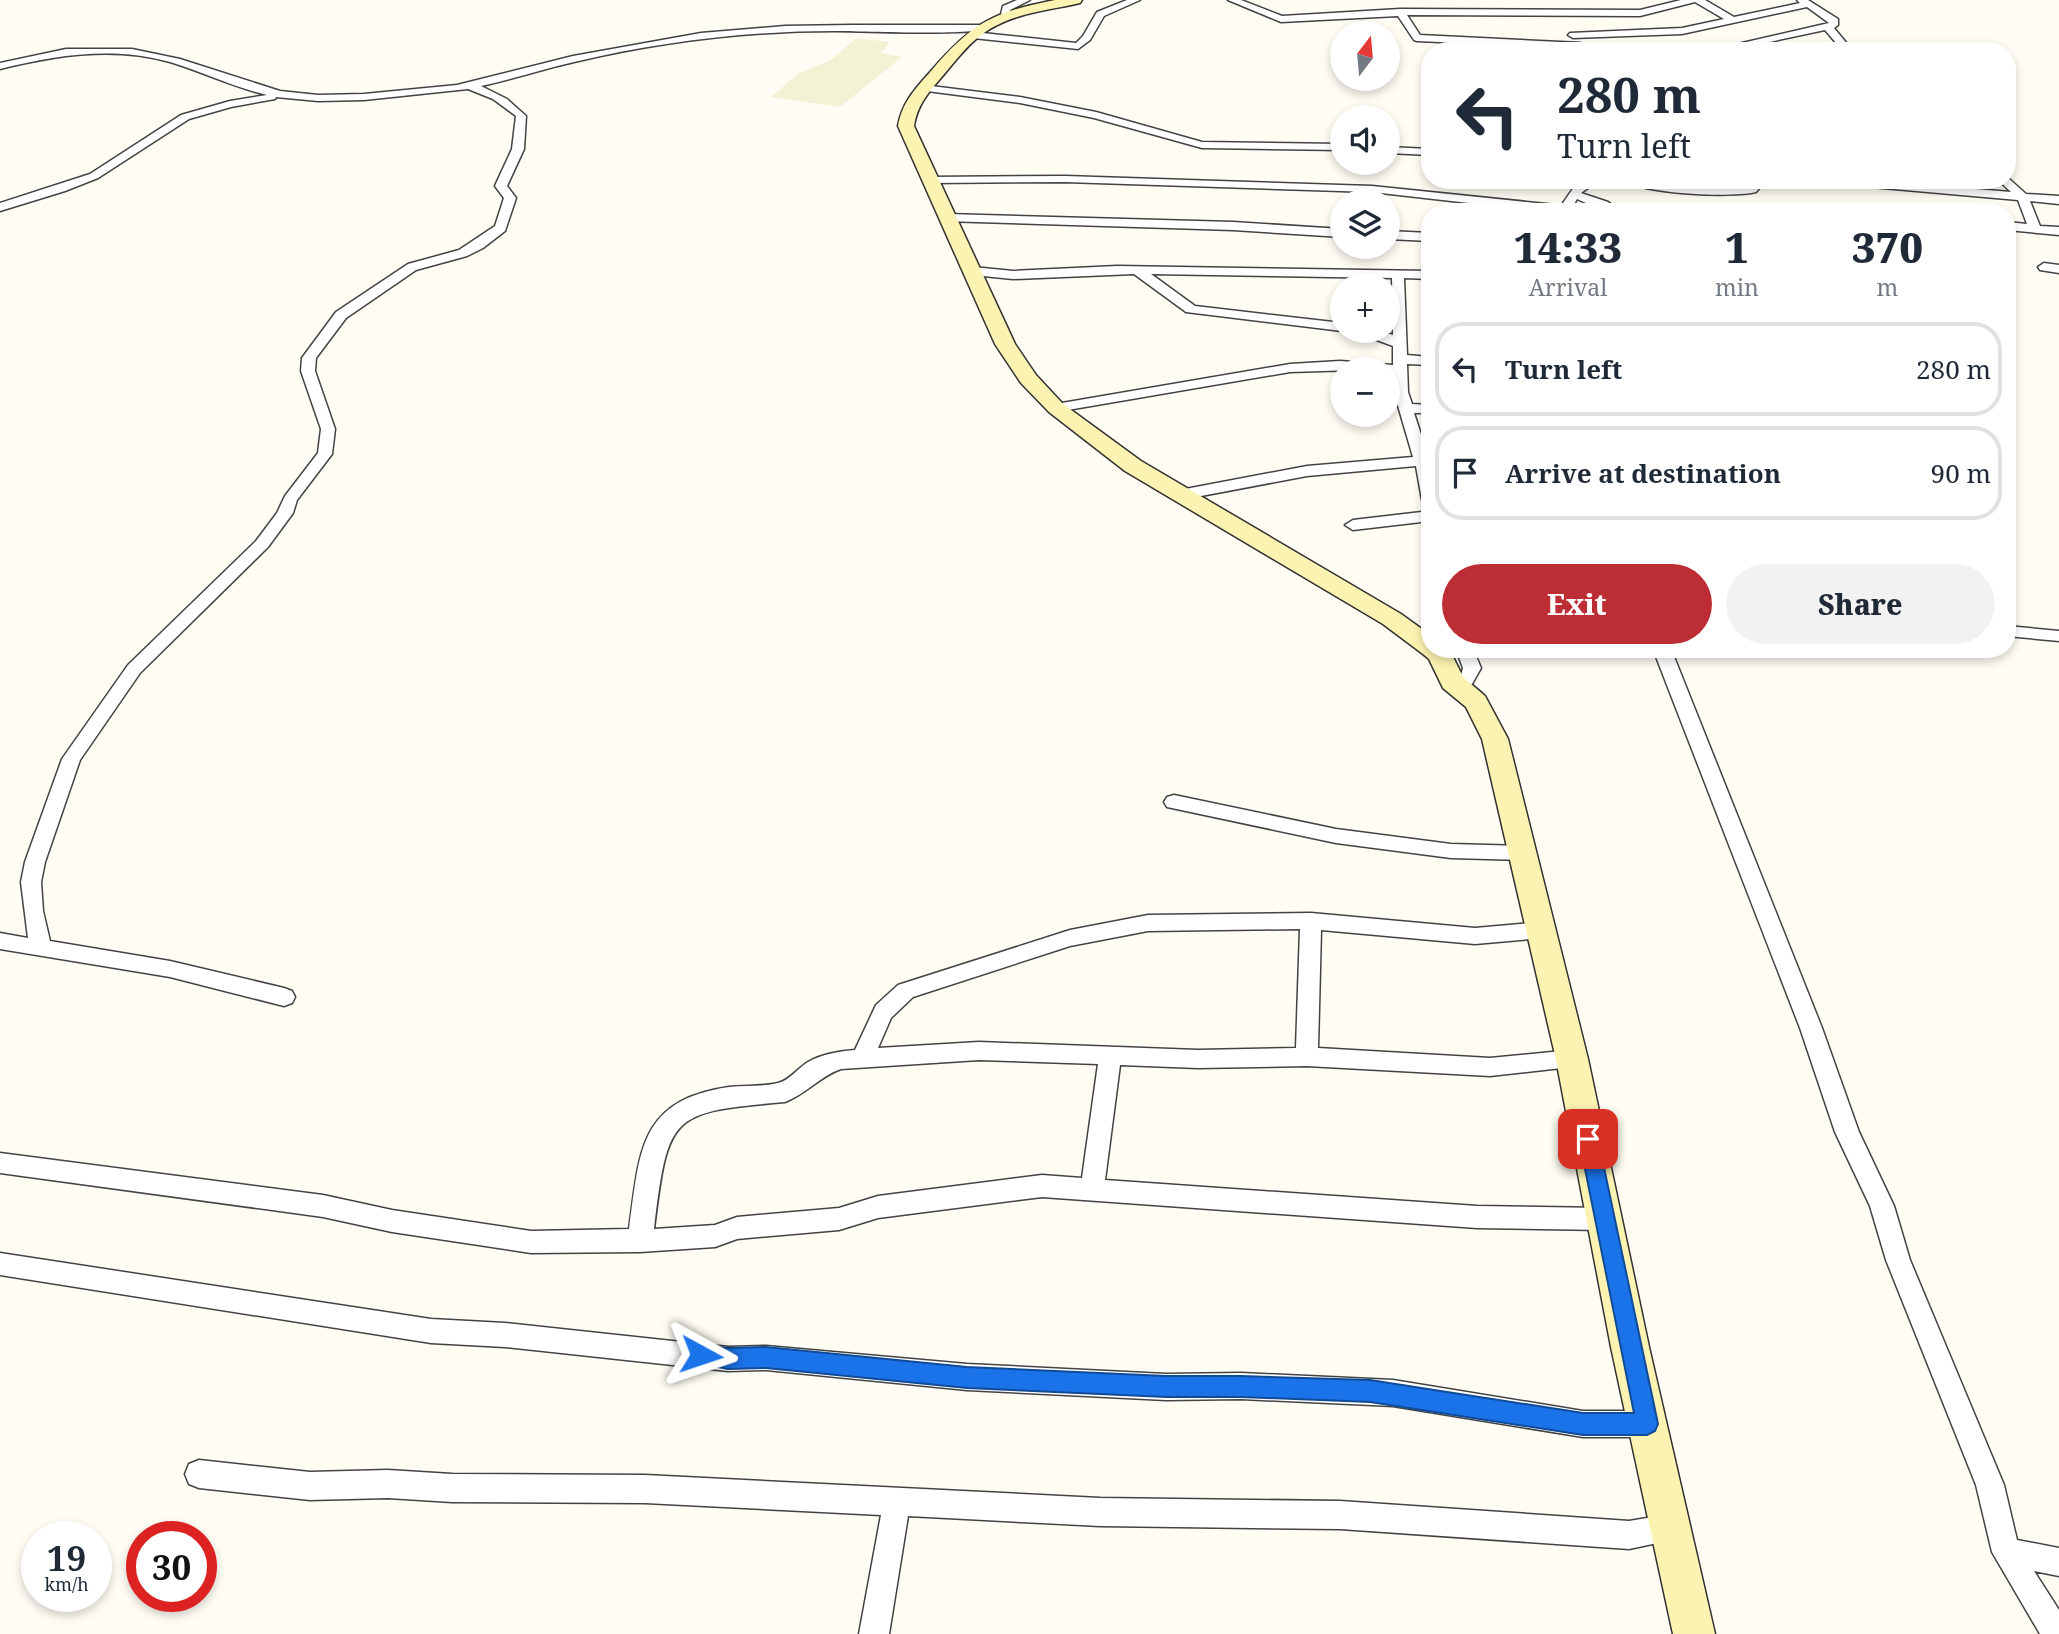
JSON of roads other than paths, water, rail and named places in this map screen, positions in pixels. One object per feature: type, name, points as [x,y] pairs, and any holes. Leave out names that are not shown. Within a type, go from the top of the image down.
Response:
[{"type":"main road","points":[[1075,0],[1009,16],[978,32],[923,88],[909,107],[906,126],[1010,353],[1028,379],[1056,408],[1103,446],[1180,495],[1392,619],[1421,641]]},
{"type":"main road","points":[[1441,658],[1452,682],[1476,702],[1496,739],[1572,1059],[1647,1424],[1694,1634]]},
{"type":"street","points":[[1009,16],[1004,12],[1006,8],[1025,0]]},
{"type":"street","points":[[0,207],[94,176],[184,117],[216,107],[276,95],[356,97],[477,86],[614,51],[741,31],[857,27],[978,32],[1078,46],[1087,38],[1097,16],[1135,0]]},
{"type":"street","points":[[1233,0],[1281,19],[1400,12],[1640,13],[1692,0]]},
{"type":"street","points":[[1698,0],[1732,20]]},
{"type":"street","points":[[1594,42],[1682,31],[1805,2],[1835,21],[1828,27],[1756,42]]},
{"type":"street","points":[[1400,12],[1417,38],[1524,42]]},
{"type":"street","points":[[1559,13],[1577,42]]},
{"type":"street","points":[[1828,27],[1840,42]]},
{"type":"street","points":[[0,66],[50,53],[130,50],[177,61],[229,82],[276,95]]},
{"type":"street","points":[[41,948],[33,911],[31,882],[35,862],[71,759],[134,669],[262,544],[285,513],[290,499],[325,454],[328,429],[308,371],[313,350],[341,315],[373,292],[412,267],[473,249],[501,228],[510,198],[501,186],[517,149],[521,116],[508,104],[477,86]]},
{"type":"street","points":[[923,88],[1020,100],[1103,116],[1202,145],[1330,148]]},
{"type":"street","points":[[1400,150],[1421,151]]},
{"type":"street","points":[[930,180],[1065,179],[1372,189],[1495,203]]},
{"type":"street","points":[[1569,203],[1580,189]]},
{"type":"street","points":[[1701,189],[1753,189]]},
{"type":"street","points":[[1936,189],[2059,200]]},
{"type":"street","points":[[2014,189],[2022,196],[2035,229]]},
{"type":"street","points":[[1574,194],[1599,203]]},
{"type":"street","points":[[947,218],[1208,225],[1330,232]]},
{"type":"street","points":[[2016,227],[2059,231]]},
{"type":"street","points":[[1400,236],[1421,237]]},
{"type":"street","points":[[2044,267],[2059,269]]},
{"type":"street","points":[[973,271],[1013,275],[1138,271],[1330,273]]},
{"type":"street","points":[[1138,271],[1169,295],[1201,312],[1330,325]]},
{"type":"street","points":[[1400,274],[1421,275]]},
{"type":"street","points":[[1398,343],[1401,392],[1421,458]]},
{"type":"street","points":[[1056,408],[1290,368],[1421,362]]},
{"type":"street","points":[[1405,408],[1421,409]]},
{"type":"street","points":[[1180,495],[1307,471],[1421,461]]},
{"type":"street","points":[[1353,525],[1421,517]]},
{"type":"street","points":[[2016,632],[2059,636]]},
{"type":"street","points":[[1452,682],[1466,680],[1473,673],[1473,664],[1469,658]]},
{"type":"street","points":[[1666,658],[1811,1028],[1847,1132],[1882,1206],[1915,1303],[1990,1485],[2006,1552],[2057,1634]]},
{"type":"street","points":[[1174,802],[1336,836],[1451,851],[1524,853]]},
{"type":"street","points":[[1307,1058],[1311,921]]},
{"type":"street","points":[[863,1057],[882,1009],[905,991],[1034,948],[1101,931],[1148,923],[1311,921],[1475,936],[1542,930]]},
{"type":"street","points":[[0,941],[170,969],[284,997]]},
{"type":"street","points":[[640,1241],[649,1172],[660,1134],[673,1117],[697,1104],[727,1097],[785,1092],[817,1068],[841,1060],[979,1051],[1239,1059],[1307,1058],[1490,1067],[1572,1059]]},
{"type":"street","points":[[1092,1189],[1110,1056]]},
{"type":"street","points":[[0,1163],[299,1202],[392,1221],[531,1242],[696,1238],[737,1228],[839,1219],[878,1207],[1042,1186],[1477,1217],[1604,1219]]},
{"type":"street","points":[[0,1264],[431,1331],[475,1332],[728,1359],[766,1358],[967,1377],[1166,1387],[1241,1386],[1393,1393],[1583,1424],[1647,1424]]},
{"type":"street","points":[[199,1474],[310,1486],[388,1484],[452,1488],[645,1489],[1100,1512],[1340,1515],[1629,1535],[1671,1528]]},
{"type":"street","points":[[874,1634],[897,1502]]},
{"type":"street","points":[[2006,1552],[2059,1562]]}]
